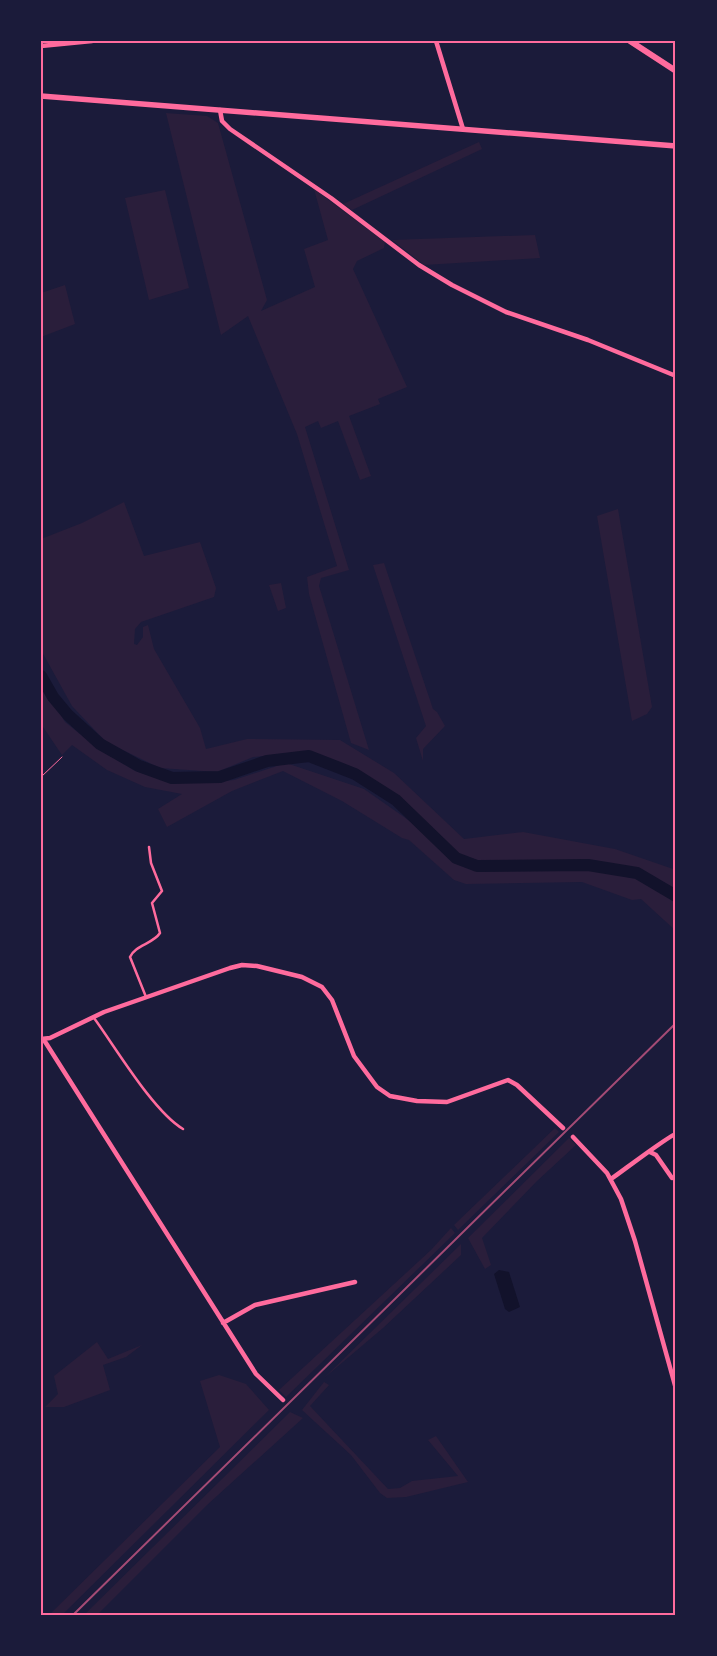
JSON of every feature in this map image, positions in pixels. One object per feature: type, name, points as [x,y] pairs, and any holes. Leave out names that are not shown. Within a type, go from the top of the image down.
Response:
[{"type":"main road","points":[[630,41],[676,71]]},
{"type":"street","points":[[41,46],[92,41]]},
{"type":"street","points":[[436,41],[462,126]]},
{"type":"street","points":[[41,96],[462,126],[676,146]]},
{"type":"street","points":[[220,110],[222,121],[230,129],[331,198],[419,265],[452,285],[514,315],[588,340],[676,376]]},
{"type":"street","points":[[284,1400],[256,1374],[43,1039],[93,1016],[242,965],[257,966],[302,977],[315,983],[326,992],[338,1012],[354,1056],[373,1082],[384,1093],[406,1100],[447,1102],[508,1080],[517,1085],[563,1128]]},
{"type":"street","points":[[611,1179],[650,1152],[667,1137],[676,1134]]},
{"type":"street","points":[[573,1138],[611,1179],[621,1199],[635,1241],[676,1389]]},
{"type":"street","points":[[650,1152],[656,1155],[672,1178]]},
{"type":"street","points":[[223,1323],[255,1305],[355,1282]]},
{"type":"lane","points":[[146,998],[130,957],[134,951],[156,939],[161,930],[152,903],[162,891],[151,862],[149,847]]},
{"type":"lane","points":[[93,1016],[158,1106],[173,1123],[183,1129]]},
{"type":"path","points":[[41,777],[62,757]]},
{"type":"shaded area","points":[[166,113],[207,116],[218,123],[267,300],[261,311],[315,287],[304,249],[328,240],[314,189],[385,242],[384,248],[357,261],[353,269],[407,387],[378,399],[380,404],[349,416],[371,476],[360,480],[338,421],[321,428],[318,421],[305,427],[349,570],[321,578],[319,586],[369,750],[351,743],[309,594],[307,577],[337,566],[297,434],[248,316],[221,335]]},
{"type":"shaded area","points":[[479,142],[482,149],[352,210],[343,204]]},
{"type":"shaded area","points":[[165,190],[189,288],[149,300],[125,198]]},
{"type":"shaded area","points":[[535,235],[540,258],[424,265],[392,240]]},
{"type":"shaded area","points":[[65,285],[75,324],[41,337],[41,293]]},
{"type":"shaded area","points":[[124,502],[144,556],[200,542],[216,588],[214,597],[141,622],[135,629],[134,644],[137,645],[143,637],[143,627],[148,625],[154,649],[200,728],[206,749],[247,739],[340,740],[394,773],[464,839],[523,832],[615,849],[676,870],[676,889],[640,870],[592,860],[481,861],[460,855],[401,798],[359,771],[310,751],[253,757],[217,772],[160,768],[106,742],[72,706],[41,650],[41,539],[82,523]]},
{"type":"shaded area","points":[[618,509],[652,707],[647,714],[632,721],[597,516]]},
{"type":"shaded area","points":[[384,563],[433,709],[437,712],[445,726],[423,749],[423,761],[416,738],[426,726],[373,565]]},
{"type":"shaded area","points":[[281,583],[286,608],[278,611],[269,585]]},
{"type":"shaded area","points":[[41,681],[65,722],[99,749],[135,771],[169,781],[216,782],[234,780],[286,763],[364,789],[414,824],[454,863],[477,869],[585,868],[632,875],[676,899],[676,931],[641,899],[632,900],[582,882],[466,884],[454,880],[409,840],[402,838],[342,801],[283,771],[232,791],[167,827],[158,809],[182,794],[145,787],[107,770],[72,745],[62,755],[41,724]]},
{"type":"shaded area","points":[[555,1128],[559,1132],[458,1230],[454,1225]]},
{"type":"shaded area","points":[[569,1138],[576,1145],[537,1181],[482,1238],[491,1265],[485,1269],[468,1238]]},
{"type":"shaded area","points":[[451,1228],[455,1233],[286,1397],[279,1390],[431,1250]]},
{"type":"shaded area","points":[[461,1244],[461,1255],[383,1328],[324,1378]]},
{"type":"shaded area","points":[[499,1270],[509,1272],[520,1307],[509,1312],[505,1309],[494,1274]]},
{"type":"shaded area","points":[[97,1342],[108,1359],[142,1345],[126,1357],[103,1365],[110,1390],[64,1407],[45,1407],[58,1394],[54,1376]]},
{"type":"shaded area","points":[[219,1375],[246,1384],[269,1410],[62,1615],[49,1615],[220,1447],[200,1381]]},
{"type":"shaded area","points":[[324,1382],[329,1385],[310,1406],[388,1489],[400,1488],[412,1481],[458,1476],[428,1440],[436,1436],[468,1482],[406,1497],[387,1498],[380,1493],[351,1455],[302,1410]]},
{"type":"shaded area","points":[[290,1412],[303,1418],[207,1505],[97,1615],[84,1615]]},
{"type":"waterway","points":[[41,676],[53,697],[68,715],[100,744],[139,766],[172,778],[220,777],[267,761],[309,756],[355,774],[396,800],[456,858],[477,866],[588,865],[637,873],[676,896]]},
{"type":"railway","points":[[73,1615],[676,1023]]}]
